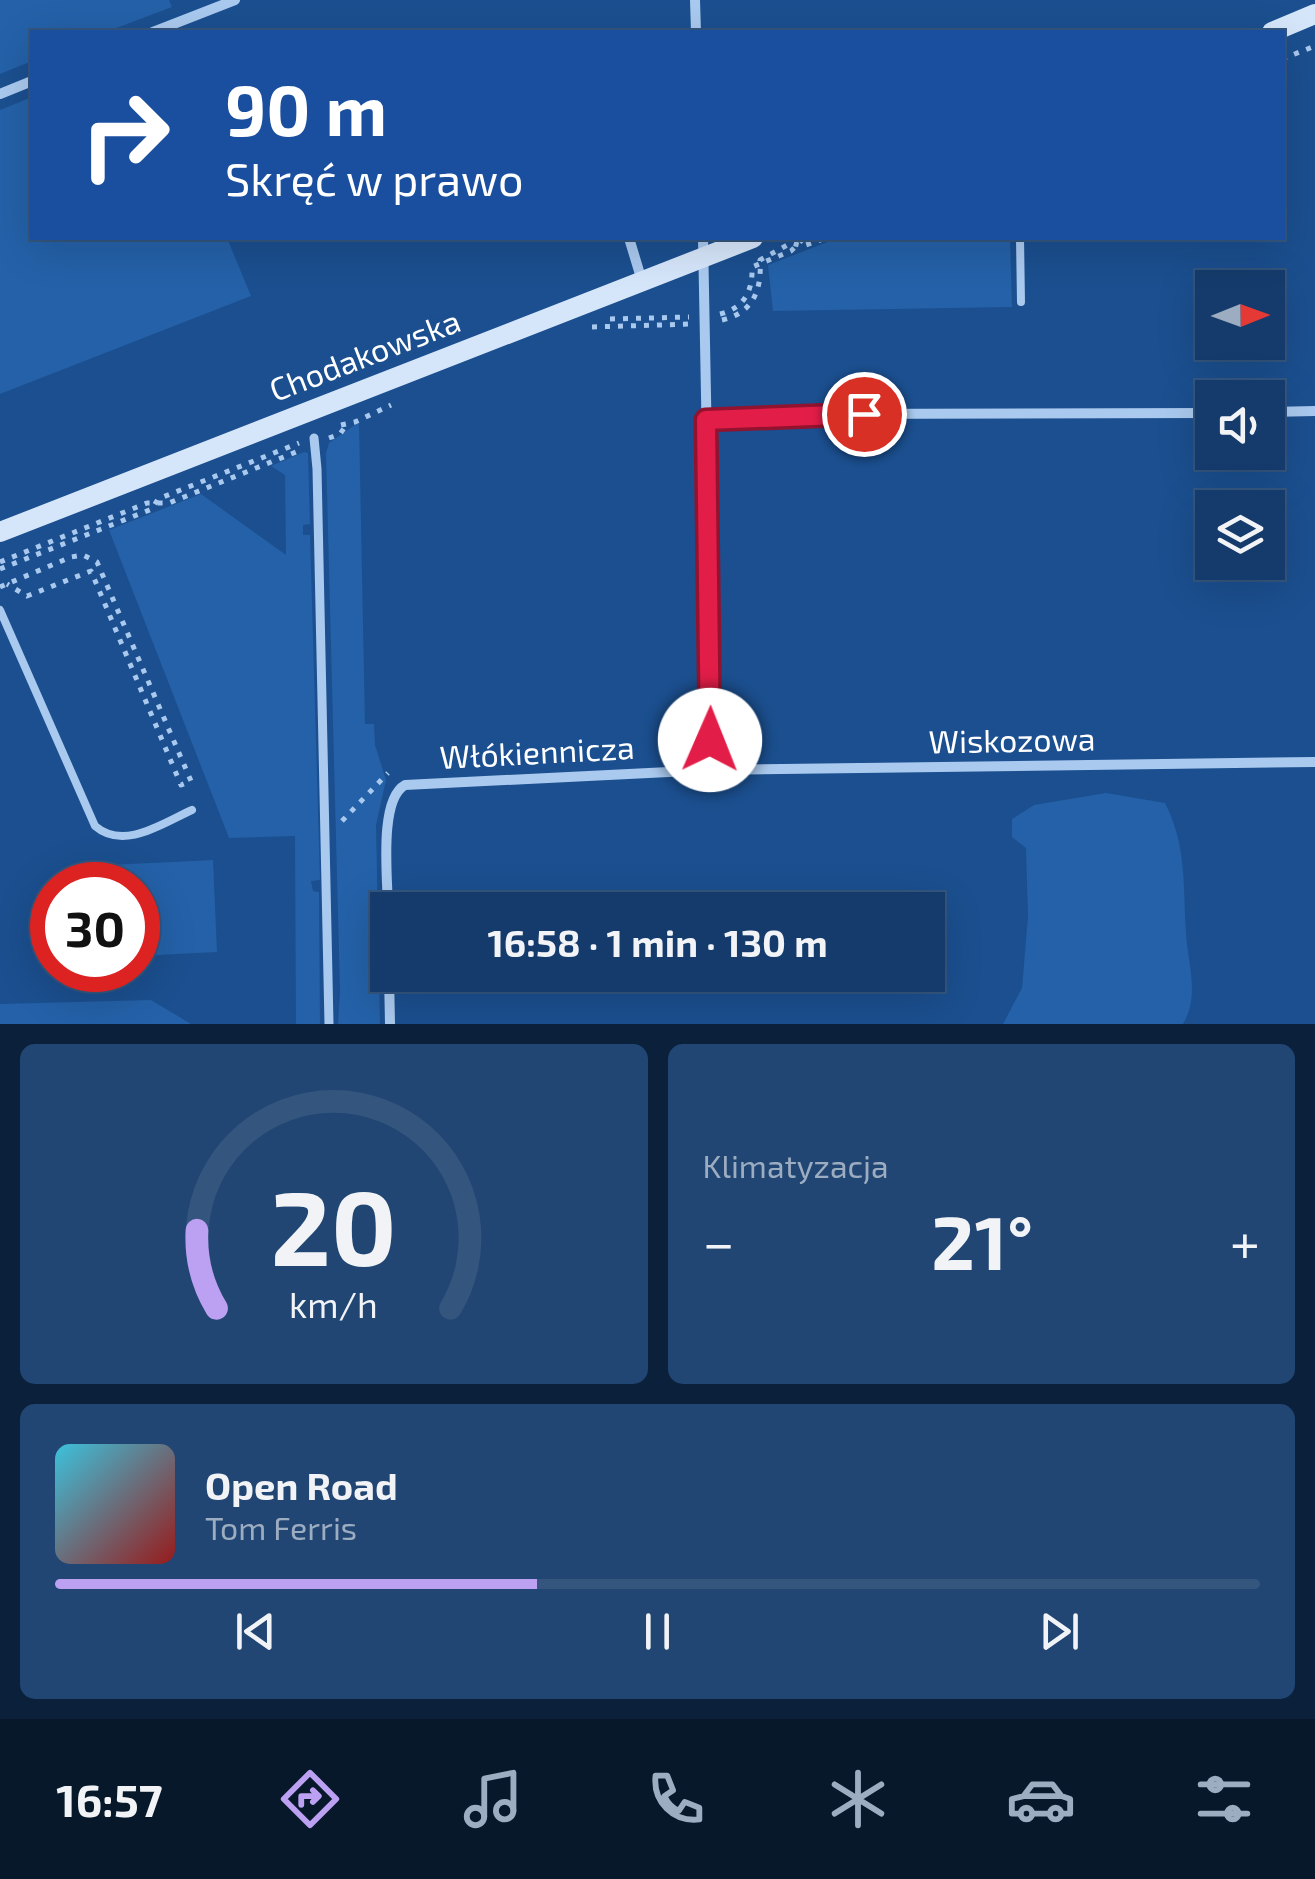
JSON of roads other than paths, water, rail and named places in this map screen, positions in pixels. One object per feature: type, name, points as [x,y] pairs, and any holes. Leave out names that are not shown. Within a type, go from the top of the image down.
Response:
[{"type":"main road","points":[[1277,30],[1315,14]]},
{"type":"main road","name":"Chodakowska","points":[[0,532],[642,282],[703,247],[742,240]]},
{"type":"street","points":[[158,30],[235,0]]},
{"type":"street","points":[[694,0],[696,30]]},
{"type":"street","points":[[0,94],[30,81]]},
{"type":"street","points":[[630,240],[642,282]]},
{"type":"street","points":[[703,247],[712,710],[709,770]]},
{"type":"street","points":[[1285,412],[1315,411]]},
{"type":"street","points":[[706,420],[828,414],[1195,413]]},
{"type":"street","points":[[314,441],[329,1024]]},
{"type":"street","name":"Wiskozowa","points":[[709,770],[1315,762]]},
{"type":"street","name":"Włókiennicza","points":[[388,892],[387,832],[392,800],[397,790],[405,786],[709,770]]},
{"type":"street","points":[[389,992],[390,1024]]},
{"type":"lane","points":[[1020,240],[1021,302]]},
{"type":"lane","points":[[0,610],[95,826],[104,834],[133,836],[192,810]]}]
